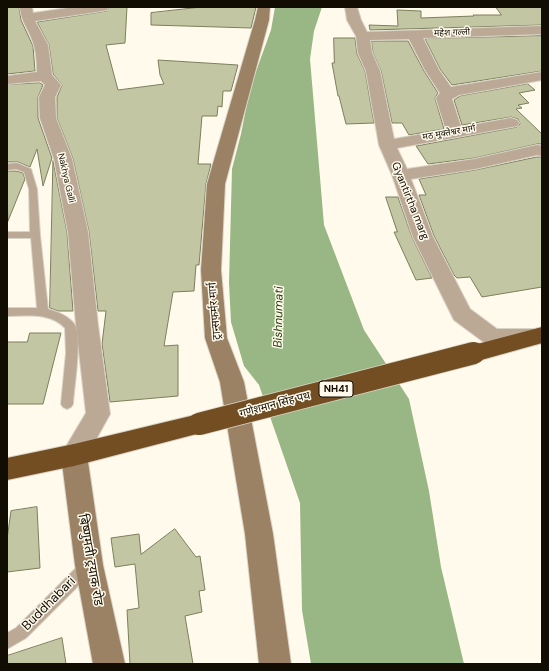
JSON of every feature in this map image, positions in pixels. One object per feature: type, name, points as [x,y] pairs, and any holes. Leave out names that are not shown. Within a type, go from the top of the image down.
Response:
[{"type":"highway","name":"गणेशमान सिंह पथ","points":[[7,469],[74,455],[474,353],[540,339]]},
{"type":"main road","name":"ट्रान्सफर्मर मार्ग","points":[[264,7],[262,20],[216,184],[211,270],[216,338],[233,389],[259,534],[275,664]]},
{"type":"main road","name":"बिष्णुमती ट्रयाक रोड","points":[[74,455],[89,565],[109,664]]},
{"type":"street","points":[[26,12],[102,7]]},
{"type":"street","name":"Gyantirtha marg","points":[[350,7],[354,20],[363,36],[365,53],[373,71],[387,145],[401,175],[423,237],[462,314],[493,336],[540,339]]},
{"type":"street","name":"Nakhya Galli","points":[[26,12],[37,32],[44,54],[45,76],[53,85],[47,97],[48,118],[63,159],[78,232],[87,325],[98,414],[74,455]]},
{"type":"street","name":"महेश गल्ली","points":[[363,36],[542,30]]},
{"type":"street","points":[[414,34],[432,70],[449,95]]},
{"type":"street","points":[[7,80],[45,76]]},
{"type":"street","points":[[455,132],[444,98],[454,91],[542,76]]},
{"type":"street","name":"मठ मुक्तेश्वर मार्ग","points":[[387,145],[511,123]]},
{"type":"street","points":[[401,175],[475,164],[537,150],[542,151]]},
{"type":"lane","points":[[7,167],[17,166],[28,171],[33,189],[35,235],[43,312]]},
{"type":"lane","points":[[7,235],[35,235]]},
{"type":"lane","points":[[7,312],[43,312],[52,314],[64,321],[70,327],[71,341],[68,404]]},
{"type":"lane","name":"Buddhabari","points":[[7,641],[21,633],[89,565]]},
{"type":"water","name":"Bishnumati","points":[[275,7],[322,7],[314,31],[310,59],[324,225],[364,330],[409,399],[429,491],[441,567],[464,664],[311,664],[302,610],[300,503],[259,385],[244,366],[231,322],[229,283],[232,169],[250,88],[271,30]]},
{"type":"building","points":[[7,7],[19,7],[21,20],[33,46],[35,71],[7,74]]},
{"type":"building","points":[[109,7],[127,7],[125,43],[106,45],[118,90],[164,84],[160,75],[158,60],[238,65],[231,91],[223,91],[222,107],[218,106],[217,116],[202,116],[198,164],[211,164],[206,184],[199,265],[196,265],[194,291],[173,292],[164,346],[178,345],[178,396],[110,402],[102,344],[106,311],[98,311],[89,232],[73,159],[57,118],[57,97],[62,85],[53,74],[49,45],[37,22],[107,11]]},
{"type":"building","points":[[202,7],[256,7],[251,28],[151,25],[151,13]]},
{"type":"building","points":[[496,7],[542,7],[542,25],[370,30],[369,25],[398,26],[397,10],[421,11],[421,18],[501,15]]},
{"type":"building","points":[[542,36],[542,71],[452,85],[440,69],[425,39]]},
{"type":"building","points":[[334,38],[355,38],[357,54],[365,71],[374,123],[346,124],[338,96],[332,63],[334,63]]},
{"type":"building","points":[[372,41],[408,41],[438,93],[435,98],[444,129],[409,135],[402,123],[392,123],[381,71],[373,53]]},
{"type":"building","points":[[40,83],[43,85],[38,97],[38,118],[52,158],[43,186],[37,149],[30,167],[18,162],[7,162],[7,85]]},
{"type":"building","points":[[528,84],[535,90],[519,93],[529,103],[518,105],[522,108],[516,109],[542,134],[542,144],[475,158],[428,164],[416,146],[517,127],[520,124],[518,119],[511,117],[462,125],[454,100],[460,96]]},
{"type":"building","points":[[542,157],[542,287],[482,297],[470,277],[457,278],[454,275],[434,236],[419,195],[426,195],[419,179],[475,170]]},
{"type":"building","points":[[53,161],[67,232],[73,311],[58,311],[50,308]]},
{"type":"building","points":[[7,171],[23,173],[25,179],[8,221]]},
{"type":"building","points":[[386,197],[398,197],[412,237],[432,278],[416,280],[394,232],[397,232]]},
{"type":"building","points":[[30,333],[61,333],[43,404],[7,404],[7,342],[27,342]]},
{"type":"building","points":[[37,507],[40,568],[7,572],[7,539],[11,511]]},
{"type":"building","points":[[175,529],[196,557],[200,556],[205,590],[199,591],[202,612],[185,616],[193,664],[130,664],[127,610],[139,608],[135,564],[115,567],[111,538],[139,534],[141,554]]},
{"type":"building","points":[[62,638],[66,664],[7,664],[7,656]]}]
